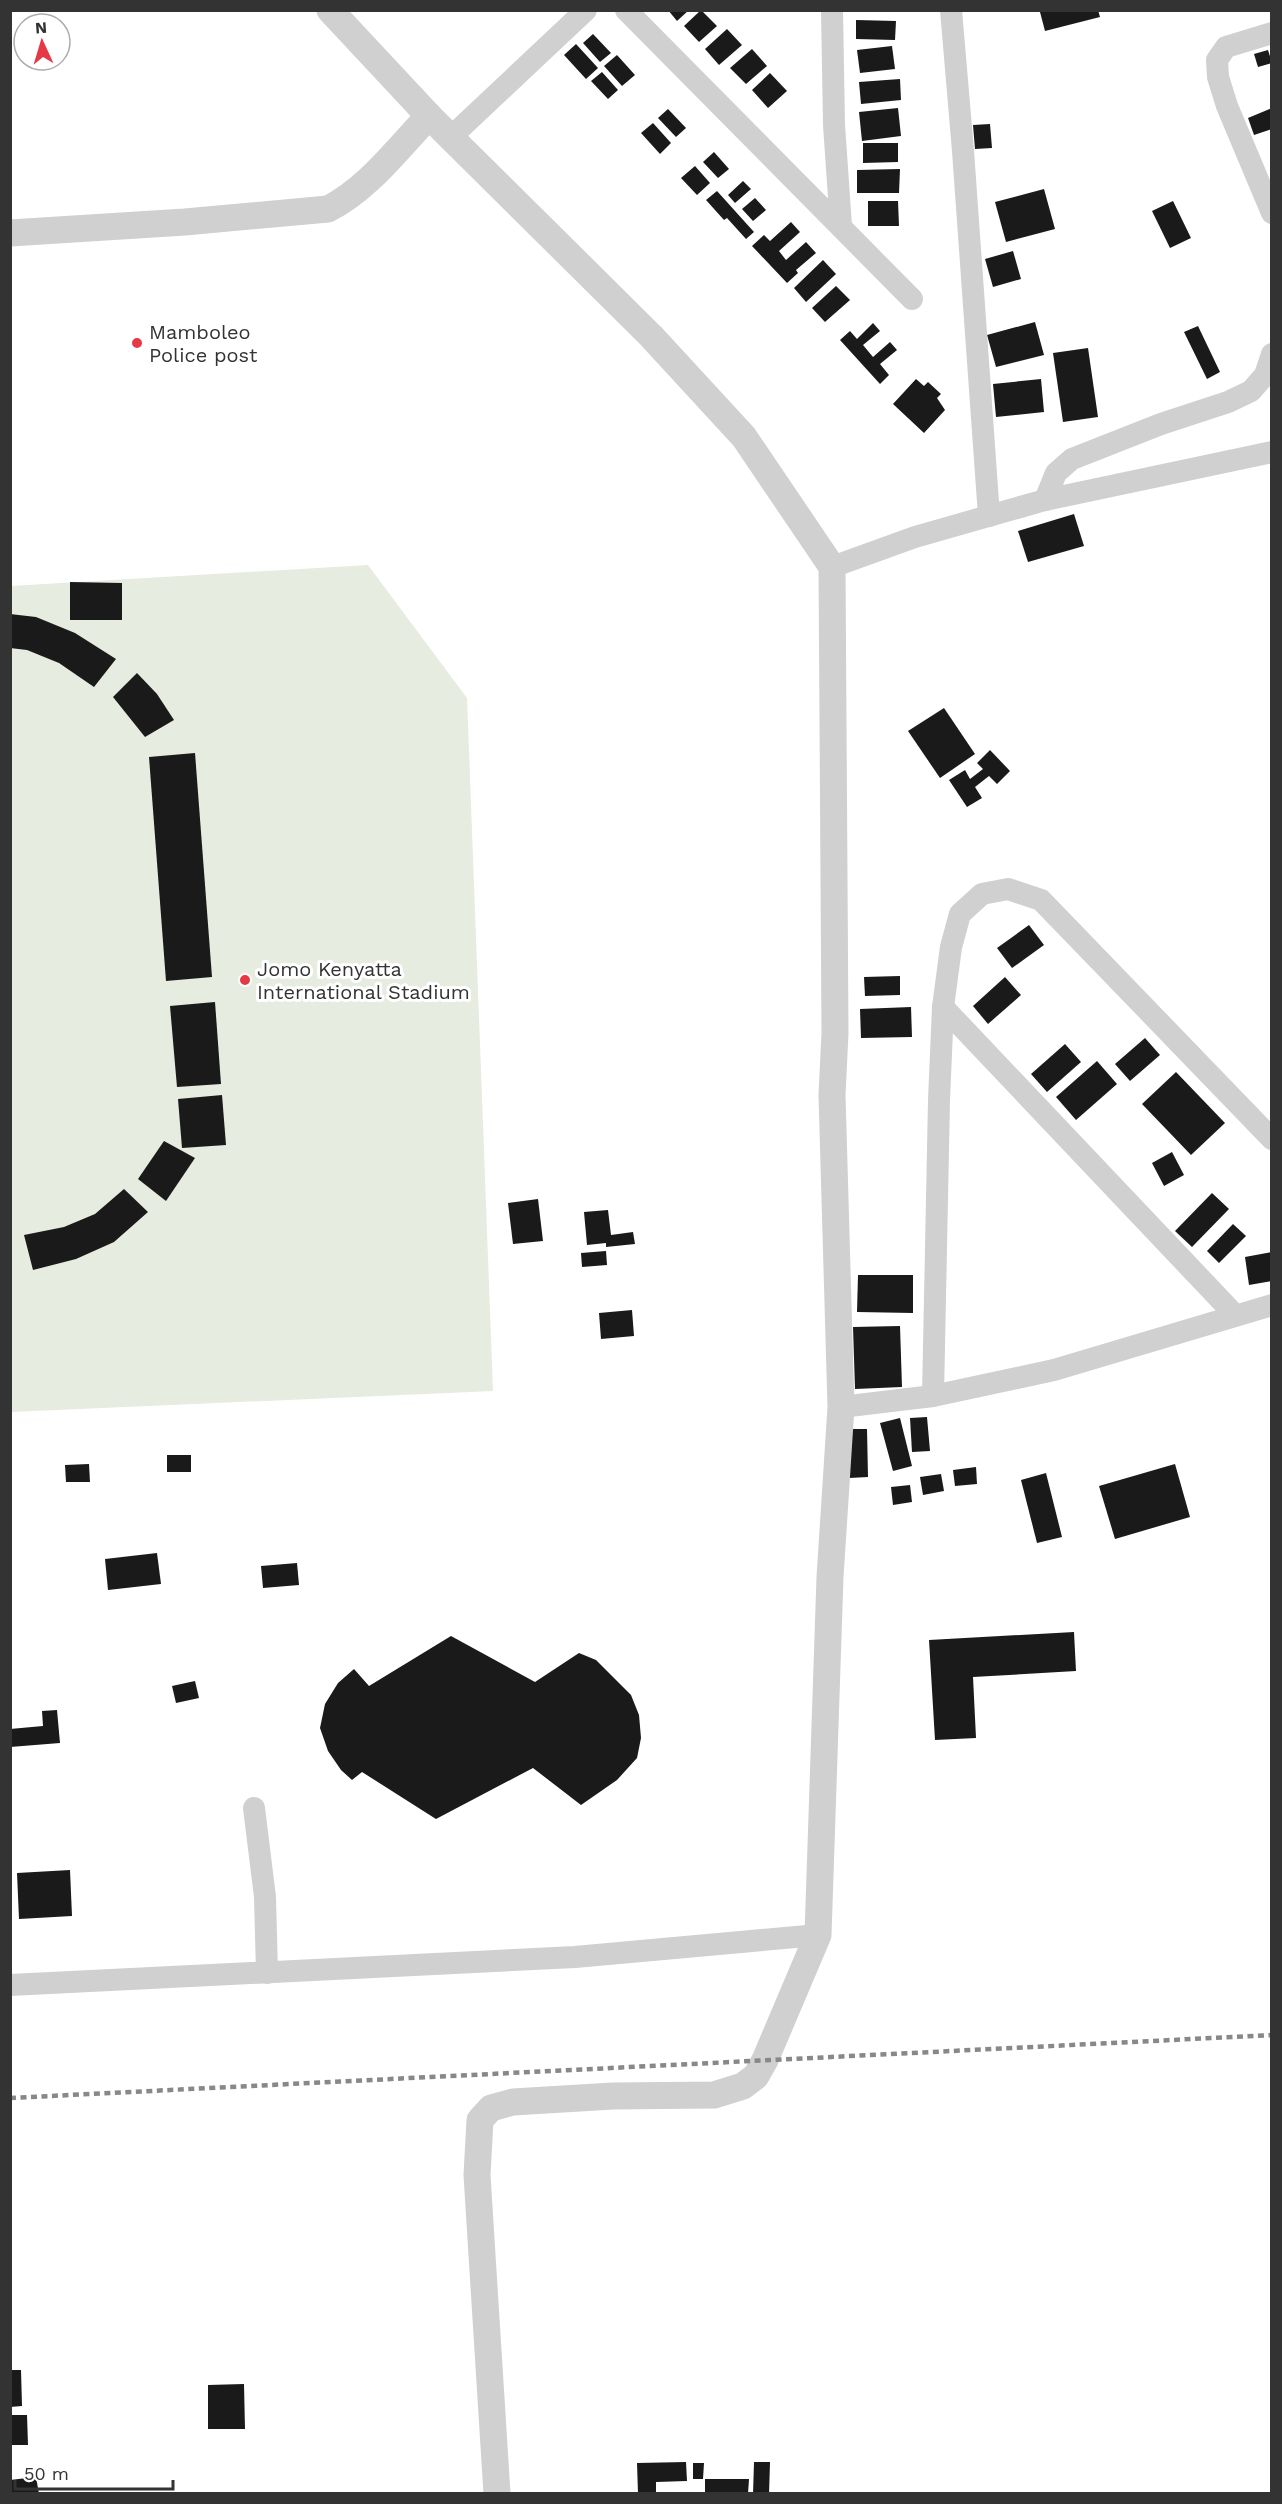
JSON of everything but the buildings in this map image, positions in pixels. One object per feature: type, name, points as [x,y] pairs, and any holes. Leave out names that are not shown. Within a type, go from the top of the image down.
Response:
[{"type":"street","points":[[330,10],[429,116],[651,336],[744,437],[832,567],[835,1033],[832,1095],[841,1407],[830,1577],[818,1935],[765,2060],[756,2076],[743,2086],[714,2095],[613,2096],[513,2102],[491,2108],[480,2120],[477,2175],[497,2493]]},
{"type":"street","points":[[451,137],[586,10]]},
{"type":"street","points":[[626,10],[912,298]]},
{"type":"street","points":[[832,10],[834,125],[842,226]]},
{"type":"street","points":[[951,10],[989,516]]},
{"type":"street","points":[[1272,33],[1226,47],[1217,60],[1218,76],[1227,106],[1272,213]]},
{"type":"street","points":[[10,233],[185,222],[328,209],[346,200],[362,186],[429,116]]},
{"type":"street","points":[[1045,500],[1056,473],[1072,459],[1161,424],[1228,402],[1251,391],[1265,375],[1272,354]]},
{"type":"street","points":[[832,567],[915,537],[1045,500],[1272,452]]},
{"type":"street","points":[[933,1396],[943,1007],[951,947],[960,914],[982,894],[1008,889],[1041,900],[1272,1139]]},
{"type":"street","points":[[943,1007],[1234,1314]]},
{"type":"street","points":[[841,1407],[933,1396],[1054,1370],[1234,1314],[1272,1305]]},
{"type":"street","points":[[254,1808],[265,1897],[267,1973]]},
{"type":"street","points":[[10,1986],[575,1957],[818,1935]]},
{"type":"shaded area","name":"Jomo Kenyatta International Stadium","points":[[368,565],[467,698],[493,1391],[11,1412],[11,586]]},
{"type":"railway","points":[[10,2098],[1272,2035]]},
{"type":"place","name":"Mamboleo Police post","points":[[137,343]]},
{"type":"place","name":"Jomo Kenyatta International Stadium","points":[[245,980]]}]
